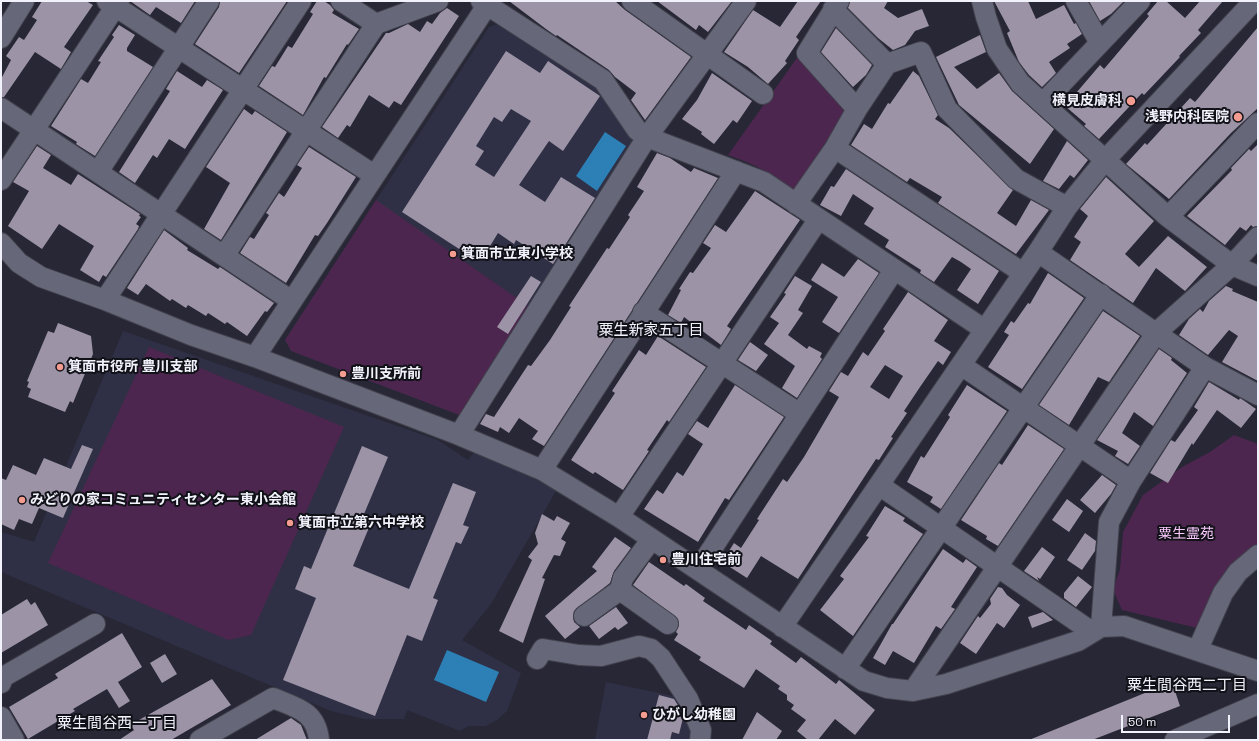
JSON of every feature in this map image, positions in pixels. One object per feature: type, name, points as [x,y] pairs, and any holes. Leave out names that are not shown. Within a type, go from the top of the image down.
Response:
[{"type":"street","points":[[1,38],[24,1]]},
{"type":"street","points":[[98,172],[210,1]]},
{"type":"street","points":[[106,300],[301,1]]},
{"type":"street","points":[[341,1],[376,24]]},
{"type":"street","points":[[224,256],[376,24],[438,1]]},
{"type":"street","points":[[632,1],[764,94]]},
{"type":"street","points":[[459,435],[648,137],[746,1]]},
{"type":"street","points":[[982,1],[993,36],[1006,65],[1020,83],[1106,159],[1168,217],[1232,265],[1258,276]]},
{"type":"street","points":[[1076,1],[1100,43]]},
{"type":"street","points":[[1043,103],[1140,1]]},
{"type":"street","points":[[1,180],[114,3],[179,49],[374,175]]},
{"type":"street","points":[[255,357],[486,3],[603,80],[636,130],[648,137],[764,182],[818,220],[985,330]]},
{"type":"street","points":[[782,627],[1024,273],[1067,207],[1106,159],[1254,4]]},
{"type":"street","points":[[857,109],[807,53],[836,5],[887,64]]},
{"type":"street","points":[[796,204],[835,148],[857,109],[887,64],[922,52],[947,109],[1016,179],[1067,207]]},
{"type":"street","points":[[1,108],[292,301]]},
{"type":"street","points":[[1168,217],[1258,123]]},
{"type":"street","points":[[835,148],[1024,273]]},
{"type":"street","points":[[542,470],[643,312],[736,171]]},
{"type":"street","points":[[619,517],[723,364],[818,220]]},
{"type":"street","points":[[913,691],[1157,332],[1232,265],[1258,237]]},
{"type":"street","points":[[1,243],[18,263],[40,277],[106,300],[191,335],[255,357],[459,435],[542,470],[619,517],[651,540],[864,681],[887,688],[913,691],[946,684],[1078,641],[1096,629],[1124,626],[1198,649],[1258,671]]},
{"type":"street","points":[[1038,252],[1157,332],[1205,367],[1258,395]]},
{"type":"street","points":[[698,570],[894,270]]},
{"type":"street","points":[[845,669],[1101,294]]},
{"type":"street","points":[[643,312],[800,414]]},
{"type":"street","points":[[961,365],[1131,481]]},
{"type":"street","points":[[1096,629],[1108,522],[1131,481],[1205,367]]},
{"type":"street","points":[[879,485],[998,568],[1096,629]]},
{"type":"street","points":[[584,616],[620,590],[623,578],[651,540]]},
{"type":"street","points":[[1198,649],[1223,593],[1238,572],[1258,555]]},
{"type":"street","points":[[620,590],[668,624]]},
{"type":"street","points":[[1,683],[3,676],[95,624]]},
{"type":"street","points":[[537,659],[543,648],[579,655],[601,656],[639,646],[651,649],[661,658],[688,699],[701,730],[700,740]]},
{"type":"street","points":[[200,740],[273,698],[307,712],[318,732],[319,740]]},
{"type":"street","points":[[1176,740],[1258,704]]},
{"type":"street","points":[[1,717],[14,740]]},
{"type":"shaded area","name":"箕面市立東小学校","points":[[504,22],[600,86],[637,144],[462,416],[291,351],[285,340],[489,27]]},
{"type":"shaded area","name":"箕面市立第六中学校","points":[[123,331],[438,440],[468,460],[475,451],[512,466],[556,491],[491,604],[462,640],[521,673],[507,711],[497,720],[486,726],[468,726],[460,731],[407,710],[404,719],[364,719],[331,711],[1,572],[1,532],[34,542]]},
{"type":"shaded area","name":"ひがし幼稚園","points":[[606,682],[683,698],[695,740],[595,740]]},
{"type":"green space","points":[[799,55],[843,102],[845,115],[798,189],[786,185],[772,175],[753,165],[728,155]]},
{"type":"green space","points":[[376,200],[531,308],[462,416],[291,351],[285,340]]},
{"type":"green space","points":[[149,347],[344,427],[251,635],[228,640],[48,563]]},
{"type":"green space","name":"粟生霊苑","points":[[1234,435],[1258,444],[1258,548],[1230,571],[1209,599],[1197,628],[1122,610],[1113,590],[1120,569],[1123,532],[1143,495],[1182,467],[1210,452]]},
{"type":"water","points":[[605,132],[626,146],[597,191],[576,176]]},
{"type":"water","points":[[447,650],[499,672],[486,702],[434,680]]},
{"type":"building","points":[[42,1],[86,1],[93,5],[64,47],[71,52],[61,69],[35,52],[4,97],[1,97],[1,79],[11,60],[6,56],[19,37],[24,40],[37,20],[32,17]]},
{"type":"building","points":[[130,1],[195,1],[181,23],[156,7],[150,15]]},
{"type":"building","points":[[220,1],[287,1],[239,73],[195,44],[219,7]]},
{"type":"building","points":[[317,1],[324,1],[330,5],[334,10],[332,13],[359,29],[348,45],[347,44],[326,78],[324,77],[303,115],[259,86],[272,66],[275,67],[288,46],[292,48],[313,14],[310,12]]},
{"type":"building","points":[[509,1],[615,1],[625,10],[691,57],[645,120],[631,100],[636,93],[615,77],[609,70],[557,35],[556,36]]},
{"type":"building","points":[[657,1],[732,1],[708,32],[699,25],[696,30]]},
{"type":"building","points":[[798,1],[821,1],[796,37],[799,40],[785,61],[787,63],[768,84],[748,67],[724,52],[753,10],[780,27]]},
{"type":"building","points":[[850,1],[888,1],[884,8],[898,18],[922,9],[929,26],[915,31],[905,45],[893,50],[878,38],[848,8]]},
{"type":"building","points":[[994,1],[1028,1],[1036,19],[1064,5],[1074,24],[1076,23],[1082,34],[1067,44],[1070,48],[1049,62],[1056,73],[1042,87],[1029,75],[1019,62],[1007,33],[1010,31]]},
{"type":"building","points":[[1089,1],[1124,1],[1111,14],[1100,21]]},
{"type":"building","points":[[1158,1],[1166,1],[1185,18],[1200,1],[1223,1],[1198,30],[1201,33],[1179,56],[1180,57],[1144,95],[1142,93],[1099,139],[1084,126],[1086,124],[1065,106],[1100,65],[1104,69],[1149,16],[1147,14]]},
{"type":"building","points":[[447,8],[459,16],[401,105],[394,101],[389,108],[369,95],[350,127],[347,125],[338,138],[322,127],[386,33],[408,24],[420,32],[427,21],[432,24],[440,13]]},
{"type":"building","points":[[119,25],[135,35],[127,48],[127,51],[153,67],[95,156],[76,144],[77,142],[51,126],[81,79],[88,83],[101,62],[98,61],[114,37],[112,35]]},
{"type":"building","points":[[1258,27],[1258,108],[1231,133],[1169,199],[1126,164],[1145,143],[1147,145],[1190,98],[1195,102]]},
{"type":"building","points":[[836,28],[872,65],[866,75],[853,87],[821,52]]},
{"type":"building","points":[[980,35],[986,52],[954,67],[977,89],[999,73],[1012,91],[1054,129],[1030,164],[959,105],[936,57]]},
{"type":"building","points":[[506,51],[540,73],[548,61],[600,96],[563,151],[549,141],[519,185],[545,202],[561,177],[595,198],[553,264],[516,240],[514,244],[498,233],[487,251],[477,245],[470,256],[402,212]],"holes":[[[511,109],[531,121],[494,177],[475,165],[484,151],[476,146],[494,117],[502,122]]]},
{"type":"building","points":[[177,71],[202,87],[207,80],[223,90],[185,149],[169,139],[157,158],[153,155],[135,183],[119,172],[170,91],[166,89]]},
{"type":"building","points":[[913,71],[919,76],[938,115],[935,119],[949,128],[1013,190],[997,213],[1016,226],[1031,200],[1049,210],[1016,254],[938,203],[942,197],[910,178],[907,182],[851,145],[864,124],[872,129],[888,103],[890,104]]},
{"type":"building","points":[[712,73],[752,101],[737,123],[733,120],[714,144],[701,134],[702,132],[682,119],[697,100]]},
{"type":"building","points":[[244,109],[252,115],[255,111],[287,132],[221,240],[204,229],[230,183],[206,167]]},
{"type":"building","points":[[1067,141],[1088,160],[1074,178],[1070,175],[1059,189],[1043,181]]},
{"type":"building","points":[[1258,144],[1258,226],[1253,227],[1251,225],[1246,231],[1240,227],[1225,245],[1187,216],[1232,170],[1231,168],[1249,149],[1251,151]]},
{"type":"building","points":[[37,146],[51,155],[43,168],[71,185],[78,174],[140,214],[139,216],[141,217],[136,224],[139,226],[138,229],[106,277],[103,275],[99,282],[80,270],[94,246],[59,224],[42,249],[8,226],[29,191],[13,182]]},
{"type":"building","points":[[309,147],[356,177],[318,236],[315,235],[286,283],[240,253],[250,237],[254,239],[269,215],[266,213],[279,193],[284,197],[302,168],[297,165]]},
{"type":"building","points":[[657,153],[670,158],[691,172],[694,168],[718,178],[544,446],[532,439],[538,431],[519,418],[509,433],[500,427],[498,432],[480,424],[486,414],[494,417],[528,365],[531,366],[550,340],[571,307],[569,306],[607,248],[609,249],[630,217],[628,215],[644,191],[637,187]]},
{"type":"building","points":[[846,169],[999,271],[978,304],[957,290],[971,269],[952,257],[934,282],[920,273],[921,270],[885,247],[889,240],[864,224],[874,208],[853,194],[841,216],[820,205],[831,186],[834,187]]},
{"type":"building","points":[[1106,177],[1154,221],[1125,254],[1139,267],[1168,236],[1207,267],[1185,291],[1156,268],[1133,303],[1070,260],[1081,242],[1074,237],[1088,216],[1080,209]]},
{"type":"building","points":[[755,191],[800,220],[727,326],[731,329],[721,345],[684,317],[681,323],[668,315],[681,290],[679,289],[690,272],[693,273],[711,248],[703,243],[715,225],[726,232]]},
{"type":"building","points":[[164,230],[188,248],[187,250],[218,269],[220,267],[274,303],[267,312],[265,311],[247,336],[227,322],[225,324],[208,313],[206,316],[188,305],[186,308],[172,299],[170,301],[146,284],[138,295],[127,288]]},
{"type":"building","points":[[858,259],[879,273],[839,333],[822,322],[838,297],[811,280],[822,263],[844,277]]},
{"type":"building","points":[[1048,273],[1084,298],[1022,389],[988,367],[1009,335],[1004,332],[1011,321],[1014,323],[1028,303],[1030,304]]},
{"type":"building","points":[[531,276],[541,282],[508,334],[497,327]]},
{"type":"building","points":[[795,276],[812,286],[798,310],[803,313],[788,335],[807,349],[809,346],[822,353],[820,357],[822,359],[797,398],[782,388],[795,366],[764,344],[779,323],[770,317],[786,294],[784,293]]},
{"type":"building","points":[[1226,286],[1233,289],[1232,291],[1258,302],[1258,381],[1222,362],[1238,336],[1229,330],[1208,355],[1179,335],[1189,319],[1200,309],[1203,312],[1209,301]]},
{"type":"building","points":[[908,292],[948,320],[934,341],[951,352],[943,365],[938,361],[920,387],[904,411],[907,413],[891,437],[893,438],[879,460],[876,459],[798,579],[761,556],[747,578],[722,562],[734,543],[741,548],[759,520],[757,519],[783,479],[787,482],[804,457],[839,397],[829,391],[841,372],[848,376],[863,352],[868,356],[885,331],[883,329]],"holes":[[[885,365],[903,376],[889,399],[870,387]]]},
{"type":"building","points":[[1103,311],[1140,336],[1109,382],[1098,377],[1069,425],[1039,405]]},
{"type":"building","name":"箕面市役所 豊川支部","points":[[58,323],[91,336],[93,354],[73,403],[70,401],[65,412],[28,397],[31,389],[27,387],[29,382],[27,381],[48,331],[54,333]]},
{"type":"building","points":[[658,336],[706,367],[669,422],[667,420],[647,450],[649,451],[623,490],[595,472],[593,474],[571,460],[615,393],[612,391],[639,350],[646,355]]},
{"type":"building","points":[[750,342],[768,355],[756,371],[738,360]]},
{"type":"building","points":[[1159,349],[1172,358],[1171,360],[1187,373],[1153,426],[1134,412],[1122,433],[1140,446],[1128,464],[1115,456],[1118,451],[1097,440]]},
{"type":"building","points":[[1209,382],[1239,400],[1240,398],[1256,409],[1241,428],[1217,410],[1193,445],[1192,443],[1168,483],[1150,473],[1171,440],[1175,442],[1198,410],[1194,407]]},
{"type":"building","points":[[735,385],[784,417],[729,500],[725,498],[698,542],[644,509],[657,490],[663,494],[677,472],[683,476],[703,444],[688,434],[697,421],[708,428]]},
{"type":"building","points":[[967,385],[1007,411],[941,509],[930,502],[933,497],[907,482],[921,456],[924,458],[950,417],[948,415]]},
{"type":"building","points":[[1028,425],[1064,449],[998,546],[986,539],[987,536],[961,520],[999,463],[1002,465]]},
{"type":"building","name":"みどりの家コミュニティセンター東小会館","points":[[82,445],[93,449],[63,518],[39,508],[32,524],[19,519],[14,530],[1,524],[1,478],[6,480],[13,465],[36,475],[44,458],[71,469]]},
{"type":"building","points":[[362,446],[388,457],[364,514],[373,518],[353,566],[409,589],[453,483],[476,492],[463,525],[469,527],[461,544],[456,542],[433,598],[438,600],[422,641],[407,635],[375,716],[283,680],[316,598],[295,589],[304,566],[311,569]]},
{"type":"building","points":[[1102,475],[1116,485],[1111,494],[1095,513],[1080,500]]},
{"type":"building","points":[[1067,499],[1083,511],[1069,532],[1052,520]]},
{"type":"building","points":[[885,506],[905,518],[903,521],[923,534],[853,636],[820,610],[844,579],[840,576],[869,537],[866,536]]},
{"type":"building","points":[[542,514],[554,521],[557,516],[570,523],[561,539],[566,542],[560,556],[554,555],[542,578],[545,579],[523,643],[499,631],[532,560],[528,557],[538,544],[535,533]]},
{"type":"building","points":[[1085,533],[1096,541],[1095,551],[1082,570],[1067,560]]},
{"type":"building","points":[[615,537],[631,548],[614,571],[610,583],[574,611],[574,622],[580,627],[565,639],[545,616],[597,571],[592,567]]},
{"type":"building","points":[[1042,547],[1055,557],[1040,579],[1037,577],[1039,581],[1024,571]]},
{"type":"building","points":[[943,549],[963,563],[966,559],[977,567],[951,607],[955,609],[941,629],[936,626],[914,663],[893,651],[885,665],[873,658],[892,624]]},
{"type":"building","points":[[649,562],[684,586],[686,584],[705,598],[703,601],[746,630],[749,625],[772,641],[770,644],[796,663],[801,657],[836,684],[839,680],[875,710],[855,735],[835,719],[818,740],[808,740],[797,731],[806,720],[791,709],[794,705],[787,700],[787,695],[778,689],[780,686],[756,669],[744,688],[699,660],[701,657],[674,640],[678,634],[676,632],[679,625],[678,619],[633,585]]},
{"type":"building","points":[[1078,576],[1092,587],[1076,607],[1064,598],[1064,593]]},
{"type":"building","points":[[998,587],[1002,588],[1007,595],[1020,605],[1004,628],[997,623],[976,654],[960,643],[978,616],[980,618],[991,604],[990,599]]},
{"type":"building","points":[[27,599],[31,605],[35,602],[48,625],[1,653],[1,615]]},
{"type":"building","points":[[616,607],[628,623],[618,630],[615,627],[599,639],[589,626]]},
{"type":"building","points":[[1043,612],[1053,620],[1032,628],[1028,617]]},
{"type":"building","points":[[122,633],[142,667],[118,682],[130,701],[119,708],[107,689],[73,709],[75,711],[28,739],[9,707],[58,678],[55,674]]},
{"type":"building","points":[[165,654],[177,674],[162,683],[150,663]]},
{"type":"building","points":[[212,679],[231,705],[171,740],[119,740],[134,730],[130,725]]},
{"type":"building","points":[[1172,682],[1180,706],[1092,740],[1029,740]]},
{"type":"building","points":[[659,695],[674,699],[679,707],[677,715],[683,718],[679,734],[672,732],[670,740],[647,740]]},
{"type":"building","points":[[757,712],[782,731],[776,740],[742,740]]},
{"type":"building","points":[[291,718],[301,725],[307,740],[255,740]]},
{"type":"place","name":"横見皮膚科","points":[[1131,101]]},
{"type":"place","name":"浅野内科医院","points":[[1238,117]]},
{"type":"place","name":"箕面市立東小学校","points":[[453,254]]},
{"type":"place","name":"箕面市役所 豊川支部","points":[[60,367]]},
{"type":"place","name":"豊川支所前","points":[[343,374]]},
{"type":"place","name":"みどりの家コミュニティセンター東小会館","points":[[22,500]]},
{"type":"place","name":"箕面市立第六中学校","points":[[290,523]]},
{"type":"place","name":"豊川住宅前","points":[[663,560]]},
{"type":"place","name":"ひがし幼稚園","points":[[644,715]]},
{"type":"district","name":"粟生新家五丁目","points":[[651,331]]},
{"type":"district","name":"粟生間谷西二丁目","points":[[1187,686]]},
{"type":"district","name":"粟生間谷西一丁目","points":[[117,724]]}]
